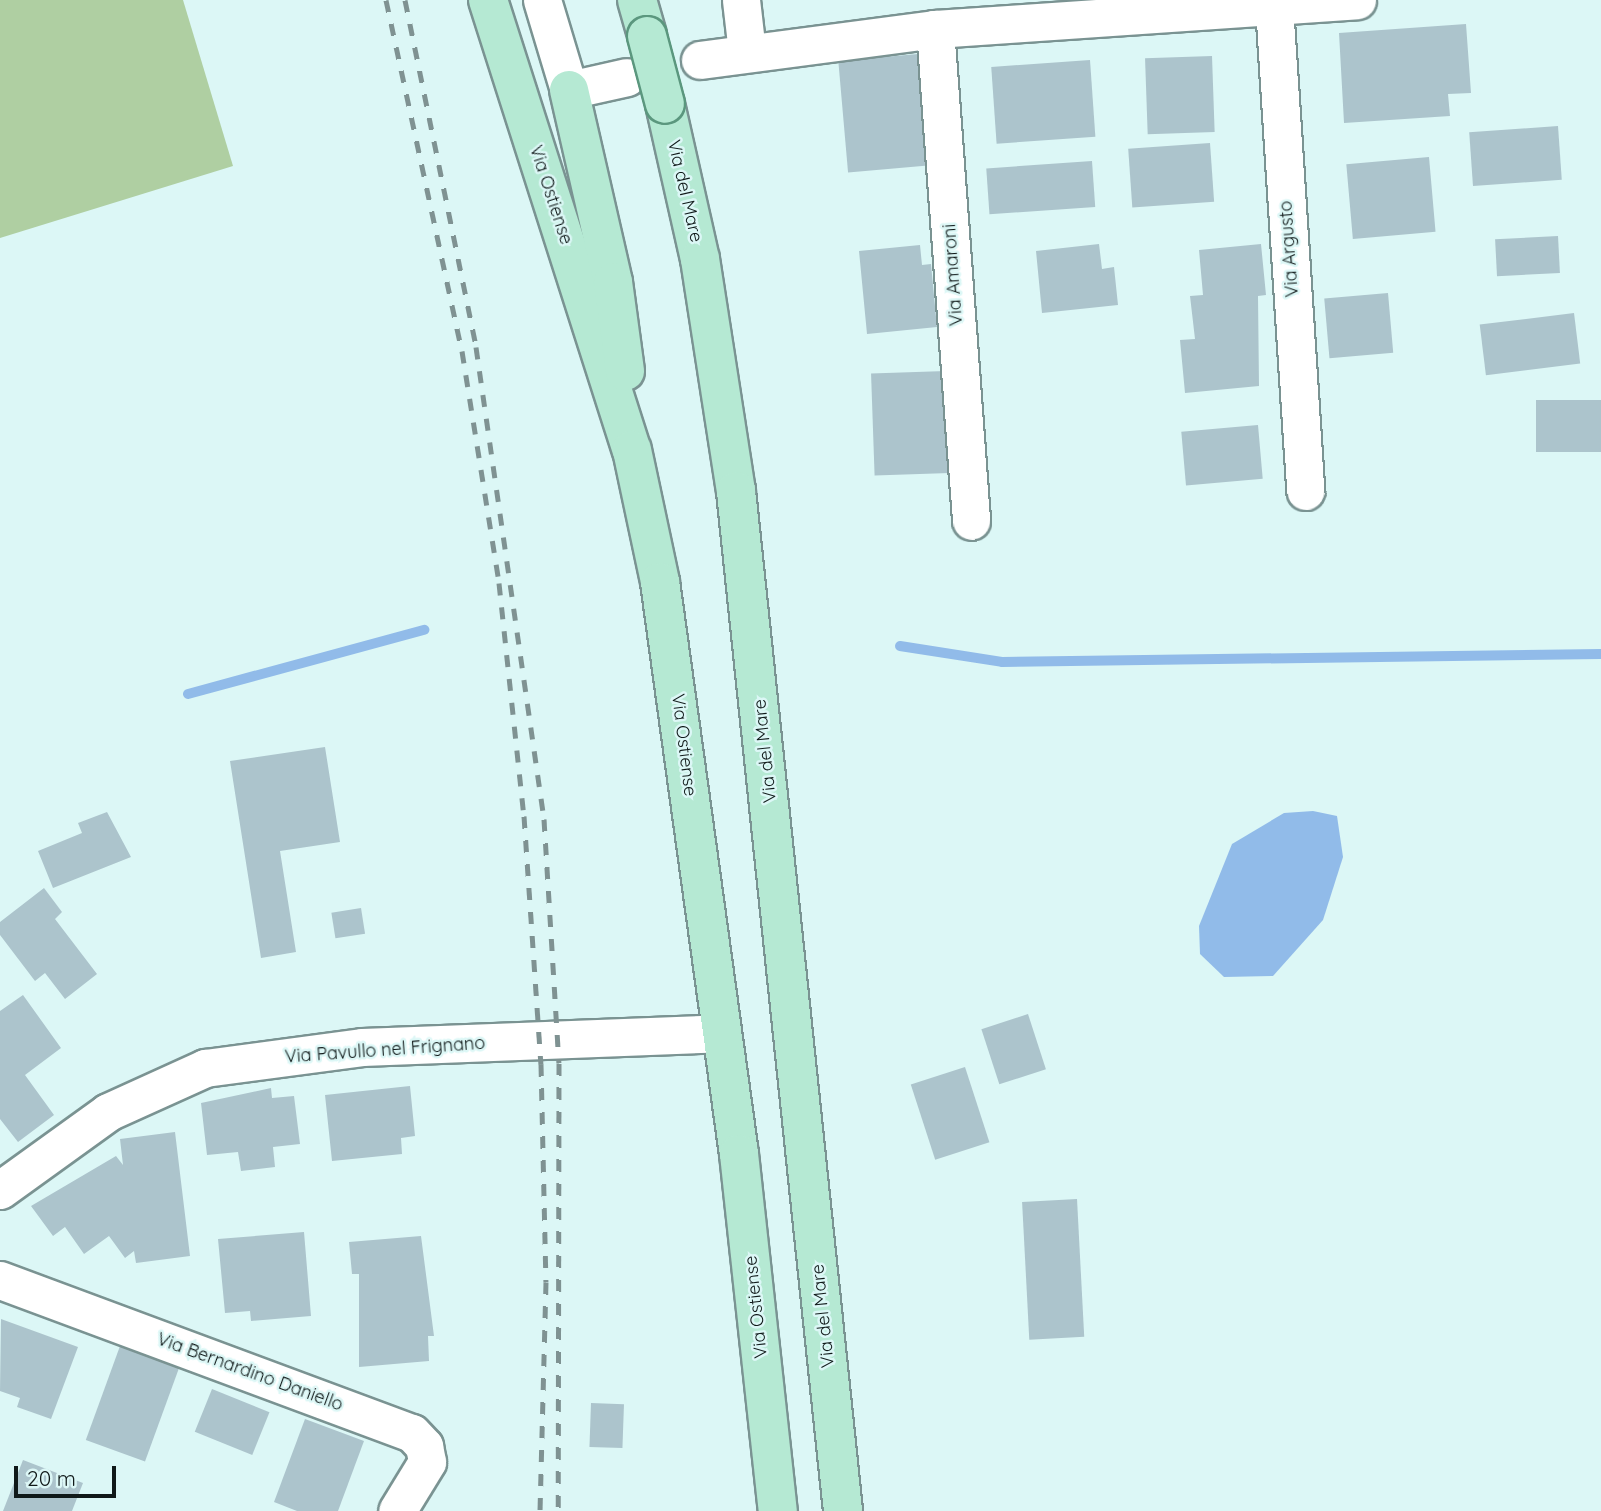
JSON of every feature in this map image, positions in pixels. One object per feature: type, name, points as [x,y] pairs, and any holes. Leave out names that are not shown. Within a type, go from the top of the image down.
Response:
[{"type":"main road","name":"Via Ostiense","points":[[488,0],[632,450],[673,659],[722,1033],[778,1511]]},
{"type":"main road","name":"Via del Mare","points":[[642,18],[665,104],[700,259],[739,519],[843,1511]]},
{"type":"main road","points":[[569,90],[613,282],[632,450]]},
{"type":"street","points":[[542,0],[569,90],[626,77]]},
{"type":"street","points":[[741,0],[747,52]]},
{"type":"street","points":[[700,60],[935,29],[1251,5],[1357,0]]},
{"type":"street","name":"Via Argusto","points":[[1251,5],[1305,491]]},
{"type":"street","name":"Via Amaroni","points":[[935,29],[971,521]]},
{"type":"street","name":"Via Pavullo nel Frignano","points":[[0,1190],[108,1112],[205,1068],[362,1047],[722,1033]]},
{"type":"street","name":"Via Bernardino Daniello","points":[[0,1280],[412,1433],[424,1446],[427,1462],[397,1511]]},
{"type":"green space","points":[[0,0],[183,0],[233,166],[0,238]]},
{"type":"water","points":[[1313,811],[1337,816],[1343,857],[1323,920],[1273,976],[1224,977],[1200,954],[1199,926],[1232,844],[1284,813]]},
{"type":"building","points":[[1466,24],[1471,93],[1448,94],[1450,116],[1344,123],[1339,33]]},
{"type":"building","points":[[918,54],[928,166],[848,173],[838,61]]},
{"type":"building","points":[[1212,56],[1215,132],[1148,134],[1145,58]]},
{"type":"building","points":[[1090,60],[1095,137],[997,144],[991,67]]},
{"type":"building","points":[[1558,126],[1562,180],[1473,186],[1469,132]]},
{"type":"building","points":[[1210,143],[1214,202],[1132,208],[1128,149]]},
{"type":"building","points":[[1429,157],[1436,232],[1353,239],[1346,164]]},
{"type":"building","points":[[1092,161],[1095,207],[989,214],[986,168]]},
{"type":"building","points":[[1558,236],[1560,273],[1497,276],[1495,239]]},
{"type":"building","points":[[1099,244],[1102,269],[1114,267],[1118,305],[1042,313],[1036,251]]},
{"type":"building","points":[[1261,244],[1266,295],[1258,296],[1259,386],[1185,393],[1180,340],[1195,339],[1190,296],[1203,295],[1199,250]]},
{"type":"building","points":[[920,245],[922,265],[931,264],[937,327],[867,334],[859,251]]},
{"type":"building","points":[[1388,293],[1393,353],[1329,358],[1324,299]]},
{"type":"building","points":[[1574,313],[1580,364],[1486,375],[1480,325]]},
{"type":"building","points":[[946,371],[950,473],[875,476],[871,374]]},
{"type":"building","points":[[1536,400],[1601,400],[1601,452],[1536,452]]},
{"type":"building","points":[[1258,425],[1263,479],[1186,486],[1181,432]]},
{"type":"building","points":[[325,747],[340,842],[280,851],[296,952],[261,958],[230,761]]},
{"type":"building","points":[[107,812],[131,857],[53,888],[38,851],[82,833],[78,823]]},
{"type":"building","points":[[44,888],[62,912],[55,919],[97,974],[65,999],[45,973],[35,981],[0,935],[0,922]]},
{"type":"building","points":[[361,908],[365,934],[335,938],[331,913]]},
{"type":"building","points":[[23,995],[61,1048],[25,1075],[54,1115],[18,1142],[0,1119],[0,1011]]},
{"type":"building","points":[[1028,1014],[1046,1069],[999,1084],[981,1029]]},
{"type":"building","points":[[965,1067],[989,1142],[935,1160],[911,1085]]},
{"type":"building","points":[[410,1086],[415,1136],[401,1138],[402,1154],[332,1161],[325,1095]]},
{"type":"building","points":[[271,1088],[272,1098],[294,1096],[300,1144],[273,1147],[275,1167],[241,1171],[238,1152],[207,1155],[201,1103]]},
{"type":"building","points":[[175,1132],[190,1256],[136,1263],[134,1251],[125,1258],[109,1236],[84,1254],[65,1227],[53,1236],[31,1206],[116,1156],[123,1165],[120,1139]]},
{"type":"building","points":[[1077,1199],[1084,1337],[1029,1340],[1022,1202]]},
{"type":"building","points":[[304,1232],[311,1316],[251,1321],[250,1311],[225,1313],[218,1239]]},
{"type":"building","points":[[421,1236],[434,1336],[428,1336],[429,1361],[359,1367],[359,1274],[352,1274],[349,1242]]},
{"type":"building","points":[[1,1319],[78,1347],[51,1419],[17,1407],[20,1398],[0,1391]]},
{"type":"building","points":[[120,1346],[179,1368],[145,1462],[86,1440]]},
{"type":"building","points":[[212,1389],[269,1412],[252,1455],[195,1432]]},
{"type":"building","points":[[591,1403],[624,1404],[622,1448],[589,1447]]},
{"type":"building","points":[[305,1419],[364,1441],[338,1511],[297,1511],[274,1502]]},
{"type":"building","points":[[23,1460],[83,1483],[72,1511],[3,1511]]},
{"type":"waterway","points":[[188,694],[424,630]]},
{"type":"waterway","points":[[900,646],[1002,662],[1601,654]]},
{"type":"railway","points":[[386,0],[462,351],[499,583],[524,816],[541,1064],[546,1282],[540,1511]]},
{"type":"railway","points":[[405,0],[476,347],[544,819],[559,1063],[558,1511]]}]
